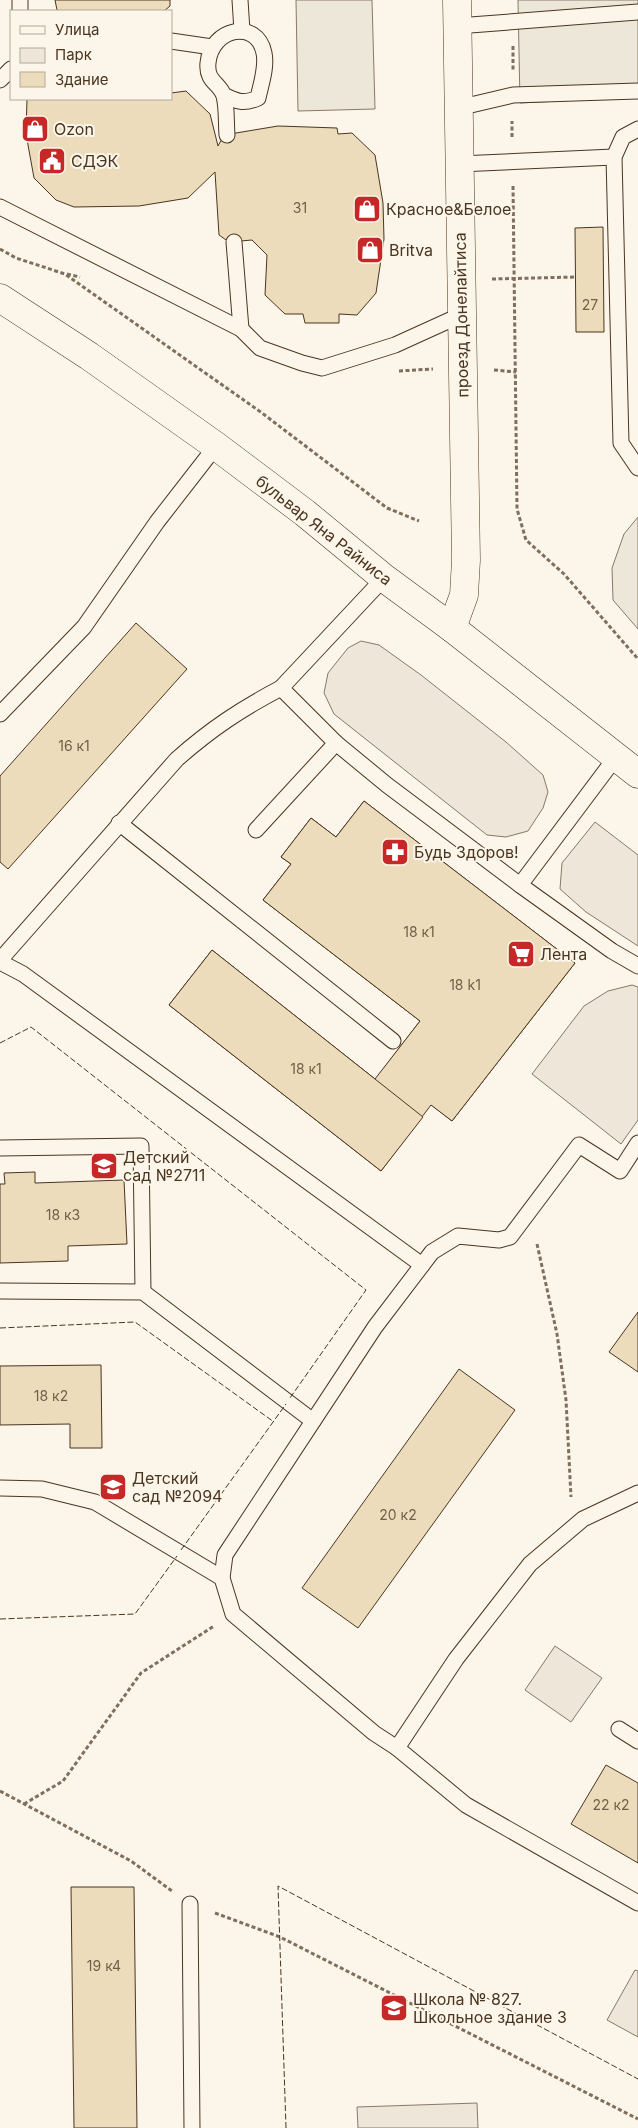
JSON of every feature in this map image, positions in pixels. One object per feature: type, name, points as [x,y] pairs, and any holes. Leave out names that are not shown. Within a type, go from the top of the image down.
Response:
[{"type":"main road","name":"проезд Донелайтиса","points":[[452,628],[464,595],[466,560],[457,13]]},
{"type":"main road","name":"бульвар Яна Райниса","points":[[0,298],[89,356],[216,446],[305,513],[384,578],[452,628],[638,774]]},
{"type":"lane","points":[[240,0],[242,31]]},
{"type":"lane","points":[[457,13],[512,21],[638,12]]},
{"type":"lane","points":[[229,31],[242,31],[253,36],[261,44],[265,54],[264,70],[258,98],[249,102],[237,102],[224,95],[209,75],[208,62],[212,47],[229,31]]},
{"type":"lane","points":[[172,40],[212,47]]},
{"type":"lane","points":[[0,80],[10,70]]},
{"type":"lane","points":[[458,108],[513,95],[638,90]]},
{"type":"lane","points":[[224,95],[227,134]]},
{"type":"lane","points":[[638,130],[623,137],[614,157],[622,444],[638,468]]},
{"type":"lane","points":[[459,164],[614,157]]},
{"type":"lane","points":[[0,207],[241,329],[260,348],[322,368],[395,345],[461,315]]},
{"type":"lane","points":[[234,242],[241,329]]},
{"type":"lane","points":[[0,714],[84,627],[157,522],[216,446]]},
{"type":"lane","points":[[384,578],[281,688],[238,712],[205,734],[177,759],[0,961],[23,974],[422,1265]]},
{"type":"lane","points":[[281,688],[336,743],[387,785],[520,885],[612,951],[638,966]]},
{"type":"lane","points":[[256,830],[336,743]]},
{"type":"lane","points":[[520,885],[616,757]]},
{"type":"lane","points":[[119,823],[393,1041]]},
{"type":"lane","points":[[638,1143],[620,1171],[579,1145],[510,1237],[499,1240],[458,1236],[432,1252],[375,1327],[225,1555],[222,1578],[233,1614],[374,1733],[397,1748],[466,1805],[638,1903]]},
{"type":"lane","points":[[0,1148],[141,1146],[142,1292]]},
{"type":"lane","points":[[0,1291],[142,1292],[313,1421]]},
{"type":"lane","points":[[0,1488],[42,1489],[95,1502],[222,1578]]},
{"type":"lane","points":[[397,1748],[456,1659],[530,1564],[583,1519],[638,1493]]},
{"type":"lane","points":[[619,1729],[638,1740]]},
{"type":"lane","points":[[190,1904],[192,2128]]},
{"type":"path","points":[[512,21],[517,509],[526,540],[564,574],[638,659]]},
{"type":"path","points":[[0,249],[16,258],[64,274],[83,277]]},
{"type":"path","points":[[64,274],[262,413],[387,508],[420,522]]},
{"type":"path","points":[[461,279],[576,277]]},
{"type":"path","points":[[528,1213],[557,1334],[566,1400],[573,1528]]},
{"type":"path","points":[[24,1804],[63,1780],[141,1674],[233,1614]]},
{"type":"path","points":[[0,1791],[131,1861],[190,1904],[280,1937],[638,2119]]},
{"type":"green space","points":[[361,641],[379,645],[421,675],[506,742],[543,775],[548,792],[543,808],[528,831],[506,837],[487,835],[334,714],[324,693],[328,673],[348,648]]},
{"type":"green space","points":[[595,822],[638,855],[638,946],[586,912],[560,889],[562,863]]},
{"type":"green space","points":[[632,985],[638,987],[638,1120],[621,1144],[532,1074],[584,1006],[608,991]]},
{"type":"green space","points":[[555,1646],[602,1678],[571,1722],[525,1690]]},
{"type":"green space","points":[[635,1970],[638,1971],[638,2037],[607,2020]]},
{"type":"green space","points":[[477,2103],[478,2128],[358,2128],[357,2107]]},
{"type":"shaded area","points":[[296,0],[372,0],[375,109],[298,111]]},
{"type":"shaded area","points":[[518,0],[638,0],[638,97],[520,103]]},
{"type":"shaded area","points":[[638,517],[638,629],[613,600],[612,568],[624,534]]},
{"type":"building","points":[[55,0],[170,0],[170,6],[165,10],[57,10]]},
{"type":"building","points":[[186,91],[210,114],[218,146],[224,135],[278,126],[337,128],[338,134],[352,133],[375,155],[383,203],[384,239],[376,293],[357,315],[339,314],[339,323],[305,323],[303,314],[285,314],[265,295],[267,255],[252,240],[229,242],[219,235],[215,172],[188,198],[139,206],[74,207],[56,200],[34,178],[26,134],[27,100],[172,100],[172,93]]},
{"type":"building","points":[[603,227],[604,332],[576,332],[575,228]]},
{"type":"building","points":[[136,623],[187,669],[8,869],[0,862],[0,776]]},
{"type":"building","points":[[364,801],[575,963],[452,1121],[384,1068],[420,1021],[263,900],[291,864],[281,857],[311,818],[336,837]]},
{"type":"building","points":[[364,801],[575,963],[452,1121],[431,1105],[381,1171],[169,1005],[212,950],[375,1079],[420,1021],[263,900],[291,864],[281,857],[311,818],[336,837]]},
{"type":"building","points":[[212,950],[423,1117],[381,1171],[169,1005]]},
{"type":"building","points":[[35,1172],[35,1183],[124,1180],[127,1244],[68,1246],[68,1261],[0,1263],[0,1184],[5,1184],[4,1173]]},
{"type":"building","points":[[638,1312],[638,1372],[609,1352]]},
{"type":"building","points":[[101,1365],[102,1448],[70,1448],[70,1424],[0,1425],[0,1366]]},
{"type":"building","points":[[459,1369],[515,1410],[358,1628],[302,1588]]},
{"type":"building","points":[[606,1765],[638,1783],[638,1863],[571,1824]]},
{"type":"building","points":[[71,1887],[134,1887],[137,2128],[74,2128]]},
{"type":"fence","points":[[0,1043],[31,1027],[366,1290],[290,1398]]},
{"type":"fence","points":[[0,1328],[135,1322],[274,1422]]},
{"type":"fence","points":[[181,1550],[286,1404]]},
{"type":"fence","points":[[0,1619],[135,1614],[177,1556]]},
{"type":"fence","points":[[286,2128],[278,1886],[638,2079]]},
{"type":"place","name":"Ozon","points":[[35,129]]},
{"type":"place","name":"СДЭК","points":[[52,161]]},
{"type":"place","name":"Красное&Белое","points":[[367,209]]},
{"type":"place","name":"Britva","points":[[370,250]]},
{"type":"place","name":"Будь Здоров!","points":[[395,852]]},
{"type":"place","name":"Лента","points":[[521,954]]},
{"type":"place","name":"Детский сад №2711","points":[[104,1166]]},
{"type":"place","name":"Детский сад №2094","points":[[113,1487]]},
{"type":"place","name":"Школа № 827. Школьное здание 3","points":[[394,2008]]}]
